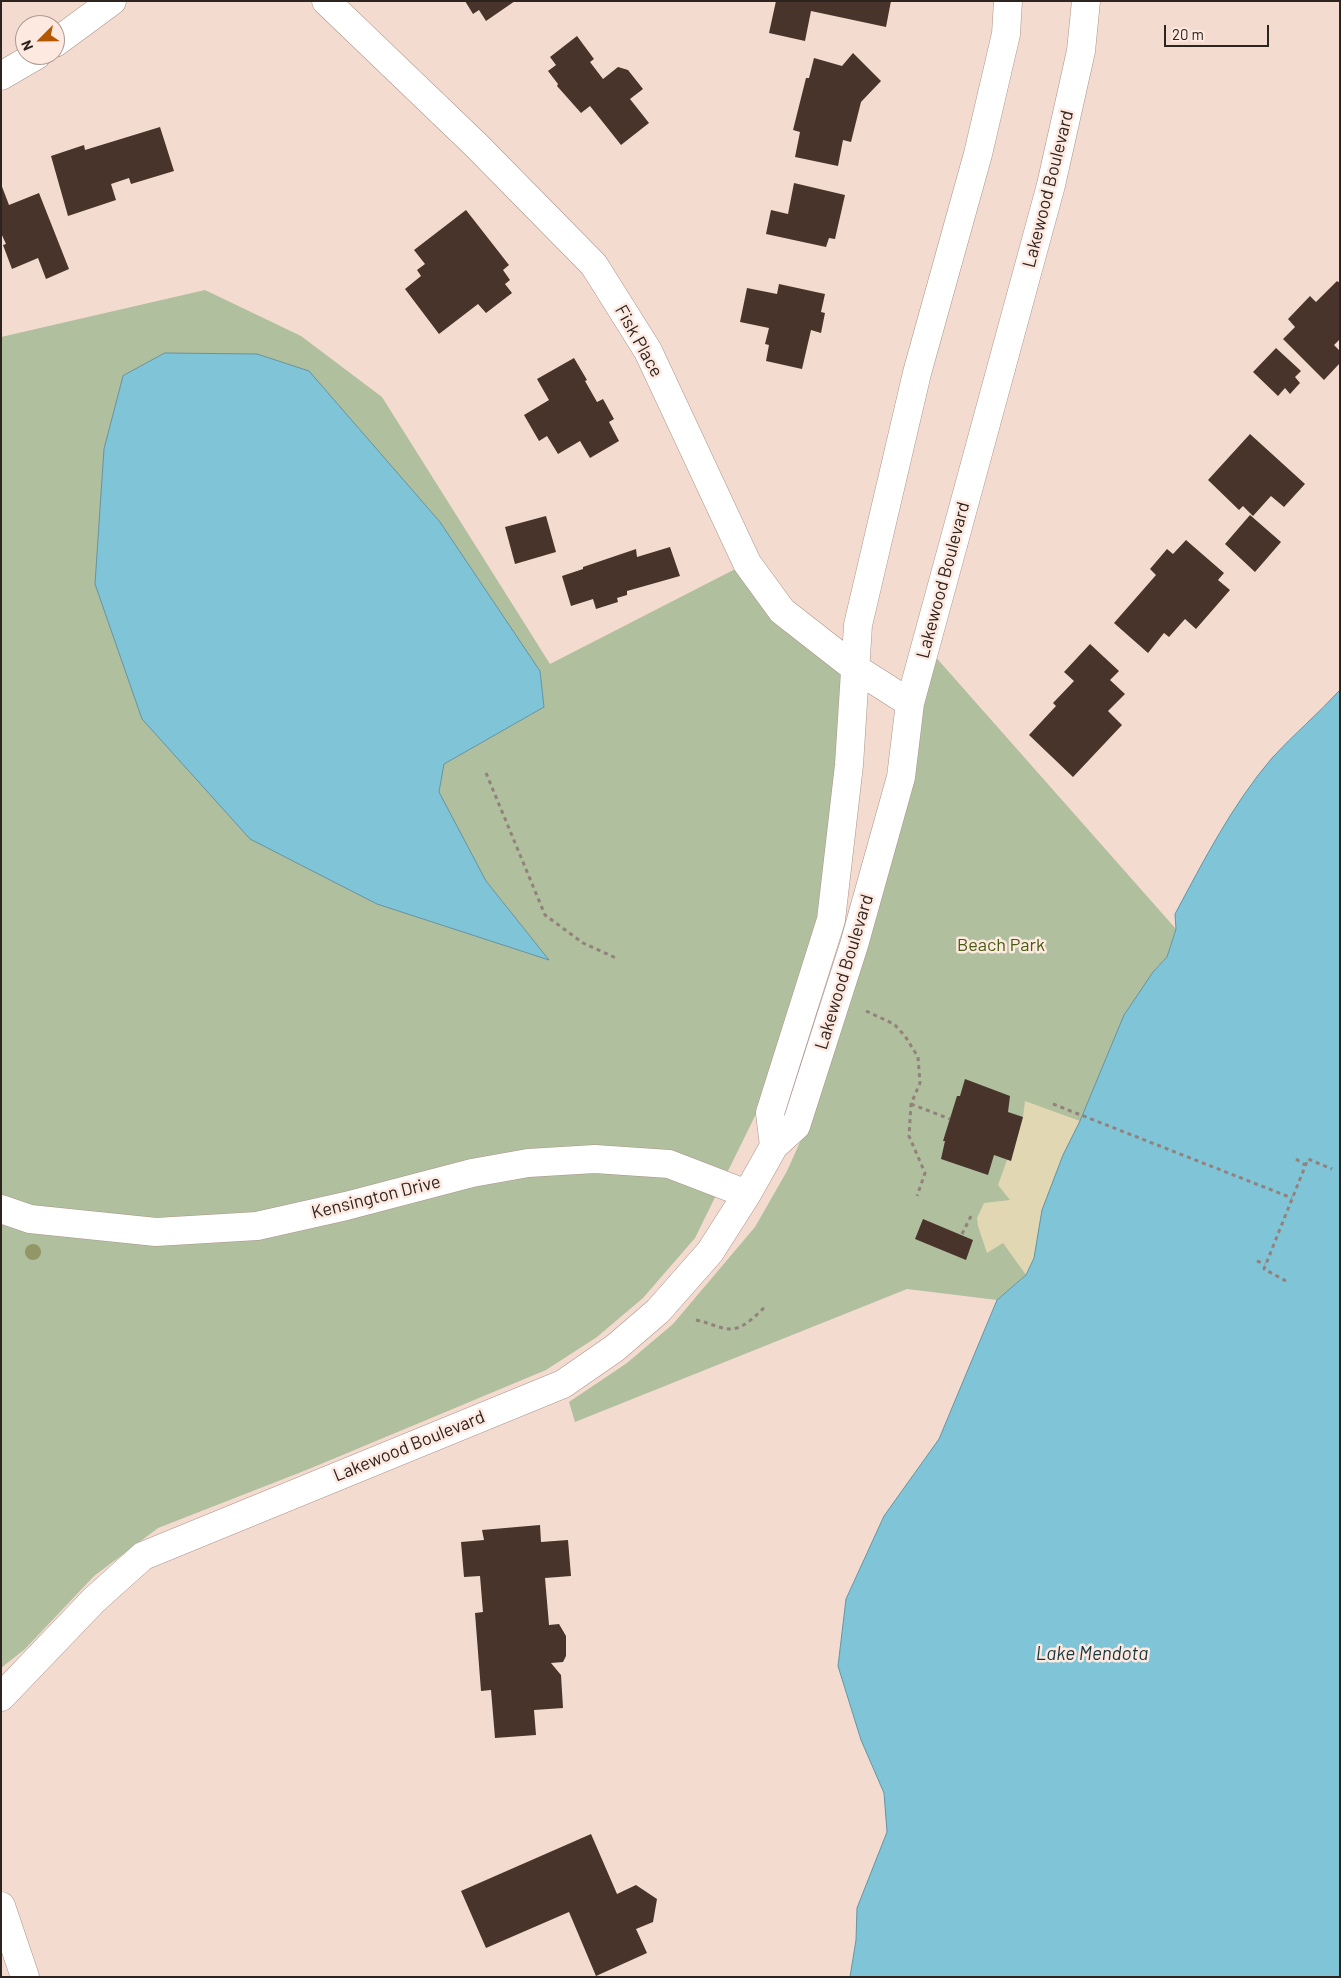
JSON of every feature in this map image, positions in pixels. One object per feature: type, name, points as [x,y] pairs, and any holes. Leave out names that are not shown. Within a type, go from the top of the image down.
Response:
[{"type":"street","points":[[65,35],[112,1]]},
{"type":"street","name":"Fisk Place","points":[[326,1],[476,145],[594,265],[648,352],[747,563],[782,611],[855,668],[910,703]]},
{"type":"street","name":"Lakewood Boulevard","points":[[774,1146],[770,1113],[831,920],[849,765],[858,625],[917,373],[978,154],[1006,34],[1008,1]]},
{"type":"street","name":"Lakewood Boulevard","points":[[1,1697],[94,1600],[143,1556],[563,1384],[615,1348],[658,1312],[710,1252],[747,1194],[774,1146],[796,1126],[854,945],[901,777],[910,703],[1052,185],[1081,51],[1086,1]]},
{"type":"street","points":[[1,76],[20,65]]},
{"type":"street","name":"Kensington Drive","points":[[1,1209],[30,1219],[156,1232],[257,1226],[346,1206],[472,1173],[528,1163],[595,1160],[669,1164],[747,1194]]},
{"type":"street","points":[[1,1906],[25,1977]]},
{"type":"path","points":[[486,773],[545,915],[583,943],[616,958]]},
{"type":"path","points":[[860,1009],[894,1024],[905,1036],[918,1057],[920,1083],[911,1104],[909,1136],[925,1172],[918,1196]]},
{"type":"path","points":[[911,1104],[950,1118]]},
{"type":"path","points":[[1053,1104],[1292,1198]]},
{"type":"path","points":[[1286,1281],[1264,1269],[1308,1159],[1332,1169]]},
{"type":"path","points":[[1296,1160],[1306,1165]]},
{"type":"path","points":[[962,1234],[971,1216]]},
{"type":"path","points":[[1257,1261],[1265,1264]]},
{"type":"path","points":[[696,1320],[724,1328],[739,1328],[766,1306]]},
{"type":"green space","points":[[205,290],[301,336],[382,397],[550,664],[747,563],[855,668],[809,994],[756,1114],[695,1238],[643,1298],[597,1337],[546,1370],[309,1469],[158,1528],[94,1576],[25,1649],[1,1668],[1,337]]},
{"type":"green space","name":"Beach Park","points":[[925,645],[1176,929],[1167,957],[1153,972],[1026,1275],[997,1300],[907,1289],[575,1422],[569,1402],[627,1363],[673,1324],[755,1227],[787,1171],[819,1100],[835,1003]]},
{"type":"sand","points":[[1025,1101],[1080,1121],[1063,1155],[1042,1210],[1034,1258],[1026,1275],[1003,1243],[987,1253],[977,1218],[984,1203],[1010,1200],[998,1185],[1007,1160],[1011,1160],[1023,1117]]},
{"type":"water","points":[[165,353],[257,354],[309,371],[440,522],[540,671],[544,707],[444,764],[439,792],[486,881],[549,960],[377,904],[250,839],[142,719],[95,584],[104,449],[123,376]]},
{"type":"water","name":"Lake Mendota","points":[[1340,690],[1340,1977],[850,1977],[856,1940],[857,1908],[887,1832],[884,1793],[861,1740],[838,1666],[846,1599],[884,1516],[939,1439],[997,1300],[1026,1275],[1034,1258],[1042,1210],[1063,1155],[1080,1121],[1124,1015],[1153,972],[1167,957],[1176,929],[1175,914],[1197,873],[1231,814],[1272,758]]},
{"type":"building","points":[[465,1],[515,1],[486,21],[479,10],[473,14]]},
{"type":"building","points":[[776,1],[891,1],[886,27],[811,11],[805,41],[769,33]]},
{"type":"building","points":[[577,36],[594,59],[590,62],[603,79],[618,67],[628,70],[643,89],[630,99],[649,123],[621,145],[590,106],[581,113],[557,86],[558,84],[548,71],[556,65],[550,57]]},
{"type":"building","points":[[853,53],[881,81],[861,102],[851,142],[843,140],[838,166],[795,157],[800,132],[793,130],[806,78],[809,78],[814,58],[842,66]]},
{"type":"building","points":[[160,127],[174,171],[131,184],[129,178],[111,184],[116,200],[68,216],[51,156],[84,145],[85,150]]},
{"type":"building","points":[[794,183],[845,195],[835,239],[829,238],[826,247],[766,234],[771,210],[788,214]]},
{"type":"building","points":[[1,184],[9,205],[39,193],[69,269],[46,279],[38,258],[12,269],[3,245],[6,244],[1,233]]},
{"type":"building","points":[[466,210],[509,265],[503,270],[510,280],[505,284],[512,293],[486,313],[478,304],[439,334],[405,289],[421,276],[417,270],[425,264],[414,250]]},
{"type":"building","points":[[1337,281],[1340,283],[1340,339],[1334,345],[1340,351],[1340,363],[1324,380],[1283,339],[1295,327],[1288,319],[1310,296],[1316,302]]},
{"type":"building","points":[[779,284],[825,294],[821,312],[825,313],[821,333],[811,330],[802,369],[766,361],[769,345],[765,344],[769,328],[740,322],[747,288],[777,294]]},
{"type":"building","points":[[1276,348],[1301,371],[1295,377],[1300,383],[1290,394],[1285,388],[1278,396],[1253,372]]},
{"type":"building","points":[[574,358],[597,402],[603,399],[614,419],[609,422],[619,441],[590,458],[580,441],[558,454],[547,436],[539,441],[524,415],[549,400],[537,379]]},
{"type":"building","points":[[1250,434],[1305,484],[1284,507],[1271,496],[1253,516],[1243,506],[1239,510],[1208,480]]},
{"type":"building","points":[[1250,515],[1281,542],[1255,572],[1225,544]]},
{"type":"building","points":[[546,516],[556,552],[515,564],[505,527]]},
{"type":"building","points":[[1186,540],[1224,573],[1218,580],[1230,590],[1196,629],[1185,619],[1169,637],[1164,633],[1148,653],[1114,623],[1156,575],[1150,569],[1167,549],[1173,554]]},
{"type":"building","points":[[670,547],[680,576],[627,591],[627,595],[617,598],[618,602],[596,609],[593,599],[571,606],[562,576],[636,549],[637,557]]},
{"type":"building","points":[[1090,644],[1119,671],[1110,680],[1125,694],[1108,711],[1122,725],[1073,777],[1029,735],[1056,706],[1053,703],[1074,681],[1064,672]]},
{"type":"building","points":[[965,1079],[1010,1096],[1008,1112],[1023,1117],[1011,1161],[994,1155],[988,1175],[941,1159],[945,1141],[943,1141],[957,1096],[960,1096]]},
{"type":"building","points":[[923,1219],[973,1240],[966,1260],[915,1239]]},
{"type":"building","points":[[540,1525],[541,1542],[568,1540],[571,1576],[545,1578],[549,1625],[559,1624],[566,1636],[566,1656],[563,1662],[551,1663],[561,1675],[563,1708],[534,1710],[536,1735],[495,1738],[491,1690],[481,1691],[475,1613],[483,1612],[480,1576],[464,1577],[461,1542],[484,1540],[482,1530]]},
{"type":"building","points":[[591,1834],[617,1894],[636,1885],[657,1899],[653,1922],[636,1929],[647,1953],[596,1976],[569,1912],[486,1948],[461,1891]]}]
